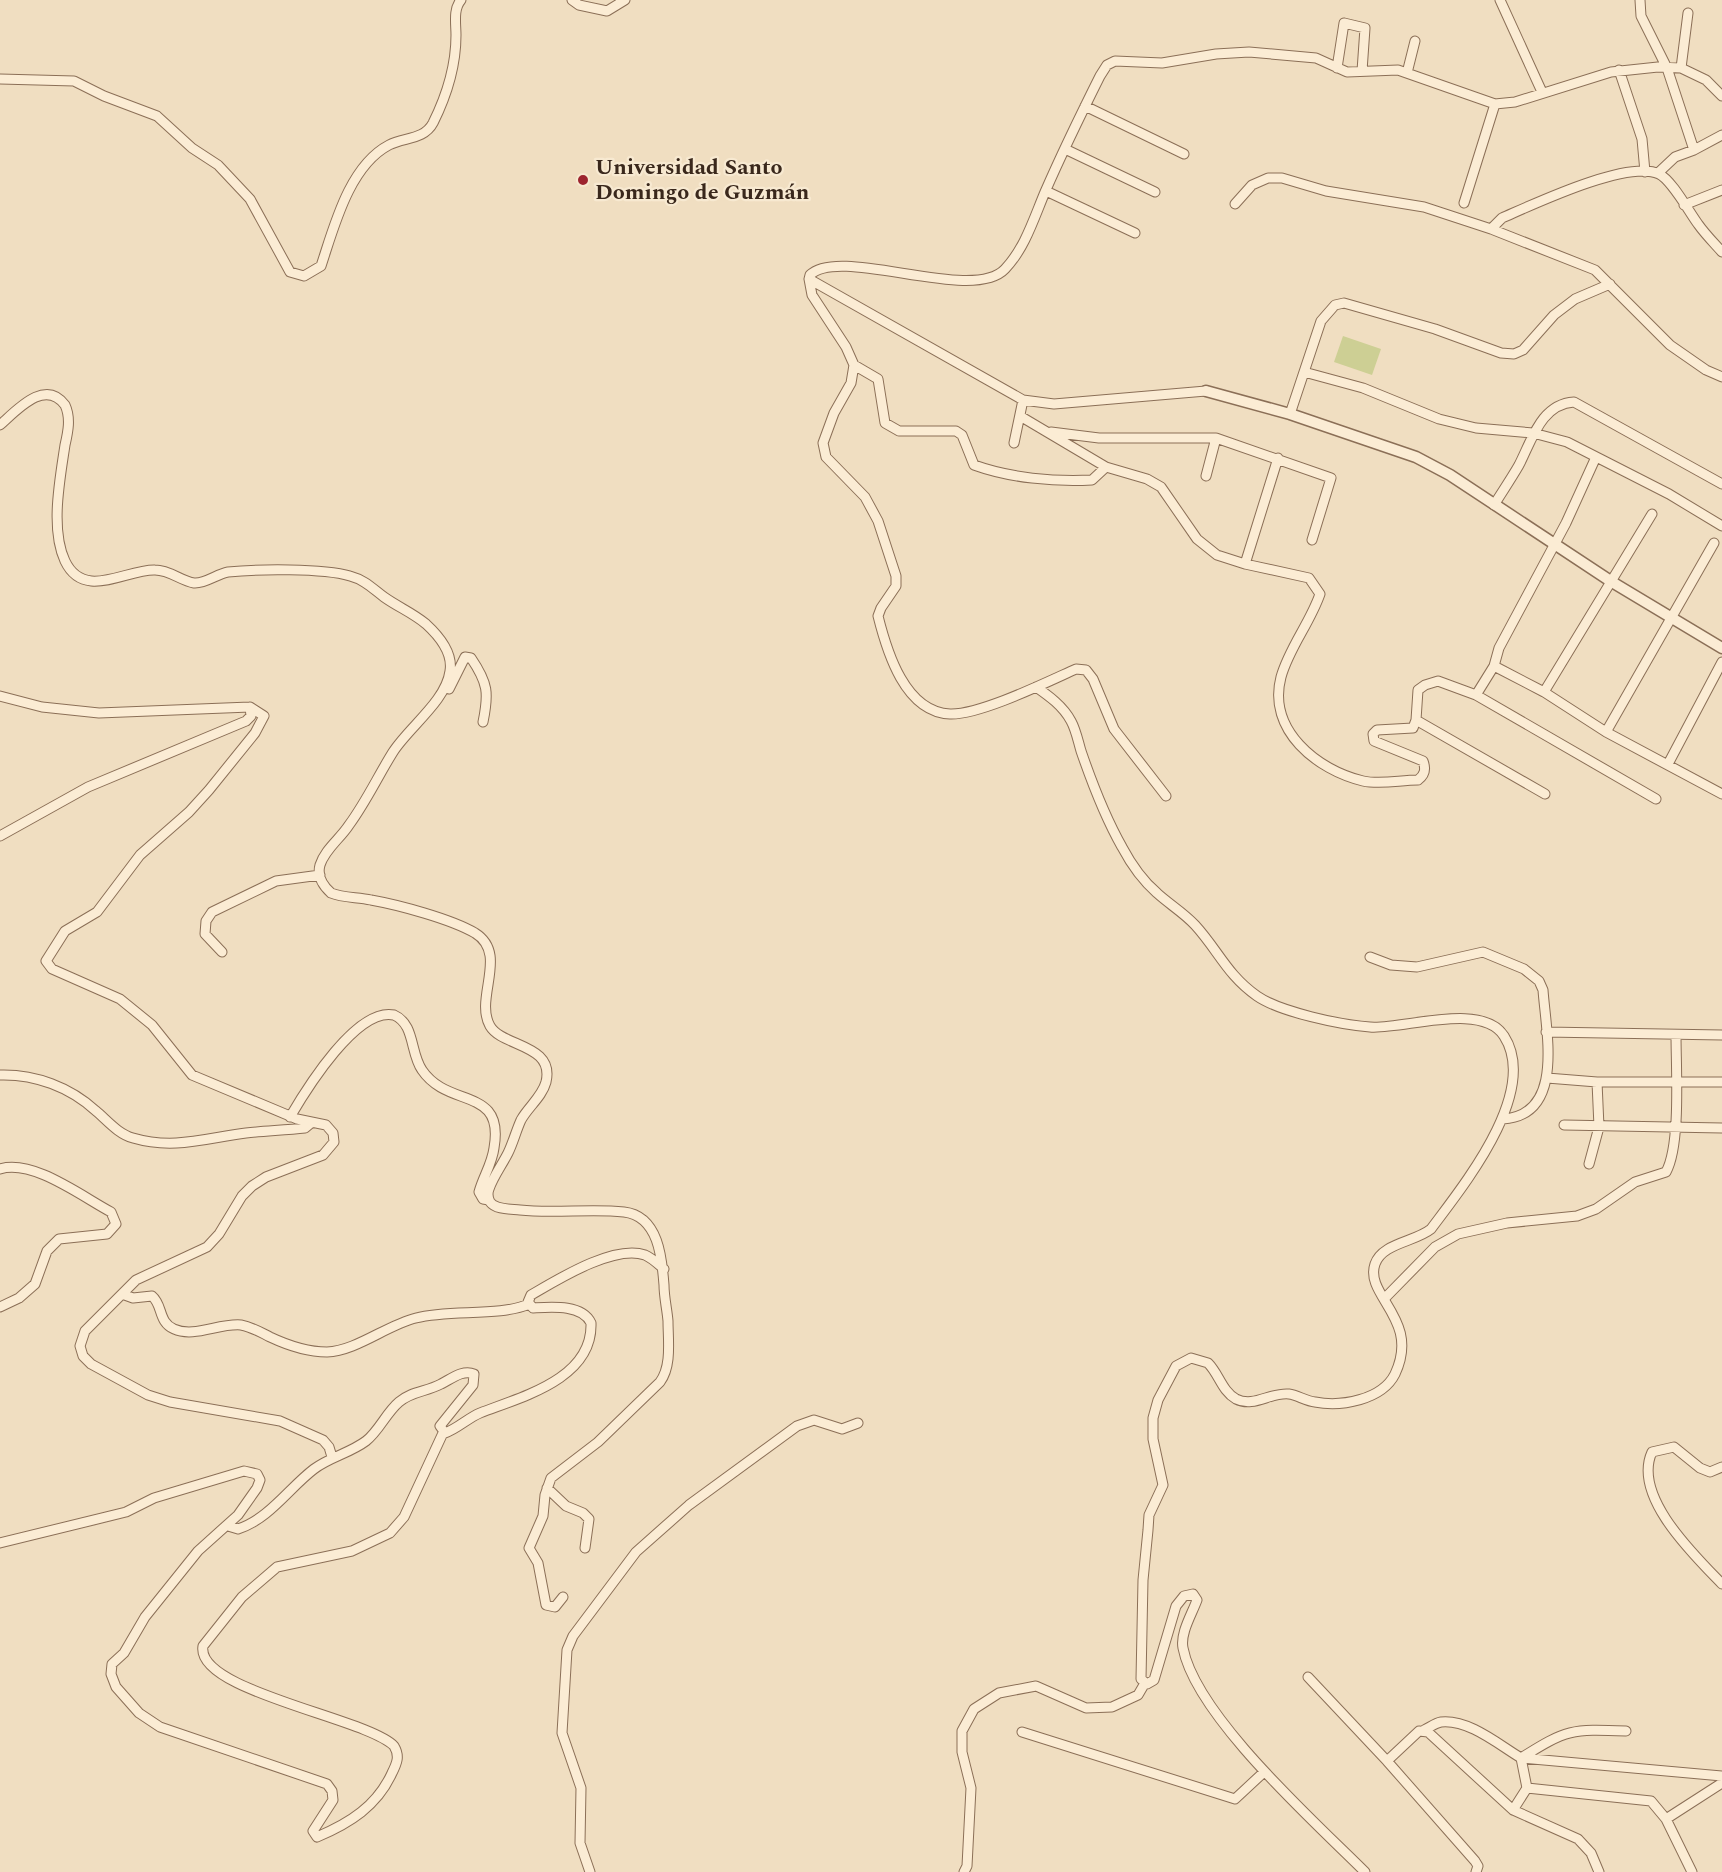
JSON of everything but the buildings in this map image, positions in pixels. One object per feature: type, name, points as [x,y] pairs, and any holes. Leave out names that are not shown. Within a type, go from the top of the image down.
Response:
[{"type":"street","points":[[0,79],[74,81],[104,96],[157,116],[192,148],[218,165],[249,199],[290,272],[304,276],[321,266],[336,217],[352,186],[374,158],[389,145],[427,131],[433,123],[454,72],[456,12],[460,0]]},
{"type":"street","points":[[572,0],[579,5],[607,11],[625,0]]},
{"type":"street","points":[[1500,0],[1542,92]]},
{"type":"street","points":[[1640,0],[1641,16],[1666,68],[1694,150]]},
{"type":"street","points":[[1681,68],[1688,13]]},
{"type":"street","points":[[1337,68],[1344,23],[1365,28],[1362,71]]},
{"type":"street","points":[[1407,73],[1414,41]]},
{"type":"street","points":[[1166,796],[1114,729],[1093,679],[1086,670],[1076,669],[990,705],[951,714],[922,703],[902,681],[878,616],[880,608],[896,586],[896,576],[878,521],[865,497],[826,457],[823,443],[834,413],[851,383],[854,365],[846,347],[812,296],[809,279],[816,270],[829,265],[904,275],[989,278],[1004,271],[1016,254],[1100,76],[1107,65],[1115,61],[1162,63],[1216,54],[1250,52],[1316,58],[1347,72],[1390,68],[1495,104],[1515,102],[1619,70],[1681,68],[1706,80],[1722,96]]},
{"type":"street","points":[[1619,70],[1642,139],[1645,172]]},
{"type":"street","points":[[1464,203],[1495,104]]},
{"type":"street","points":[[1085,106],[1184,154]]},
{"type":"street","points":[[1658,173],[1675,157],[1722,135]]},
{"type":"street","points":[[1065,149],[1155,192]]},
{"type":"street","points":[[1491,229],[1502,218],[1602,177],[1645,172],[1658,173],[1722,252]]},
{"type":"street","points":[[1235,204],[1252,184],[1268,178],[1282,178],[1336,193],[1424,207],[1491,229],[1595,270],[1670,345],[1706,370],[1722,377]]},
{"type":"street","points":[[1684,205],[1722,190]]},
{"type":"street","points":[[1046,191],[1135,233]]},
{"type":"street","points":[[809,279],[1023,400],[1054,404],[1206,391],[1290,414],[1416,457],[1450,475],[1612,582],[1722,648]]},
{"type":"street","points":[[1290,414],[1321,321],[1335,305],[1344,303],[1435,329],[1501,353],[1514,354],[1523,350],[1554,315],[1575,299],[1610,284]]},
{"type":"street","points":[[854,365],[878,379],[885,423],[900,431],[956,431],[962,435],[974,465],[991,471],[1081,481],[1092,480],[1106,467]]},
{"type":"street","points":[[1304,372],[1364,388],[1439,419],[1476,428],[1533,433],[1567,442],[1669,494],[1722,526]]},
{"type":"street","points":[[0,425],[38,395],[54,396],[65,405],[68,430],[59,488],[59,542],[65,561],[79,577],[101,582],[155,570],[195,583],[231,572],[275,570],[351,576],[372,586],[385,598],[424,622],[445,648],[451,665],[449,678],[430,707]]},
{"type":"street","points":[[1014,443],[1023,400]]},
{"type":"street","points":[[1494,505],[1519,464],[1533,433],[1553,408],[1561,403],[1574,402],[1722,484]]},
{"type":"street","points":[[1020,416],[1106,467],[1147,479],[1161,487],[1197,539],[1217,555],[1245,564],[1309,578],[1320,594],[1305,631],[1286,662],[1278,700],[1283,723],[1306,754],[1329,768],[1363,781],[1382,783],[1418,780],[1425,770],[1423,761],[1374,741],[1372,737],[1377,730],[1409,730],[1416,720],[1418,690],[1438,681],[1476,695],[1656,799]]},
{"type":"street","points":[[1046,431],[1099,438],[1216,438],[1278,458],[1331,479],[1312,540]]},
{"type":"street","points":[[1206,476],[1216,438]]},
{"type":"street","points":[[1476,695],[1494,666],[1499,648],[1555,543],[1596,457]]},
{"type":"street","points":[[1245,564],[1278,458]]},
{"type":"street","points":[[1544,692],[1652,514]]},
{"type":"street","points":[[1606,732],[1714,543]]},
{"type":"street","points":[[483,722],[488,695],[484,678],[468,656],[452,686],[430,707],[394,750],[368,798],[346,830],[327,850],[321,864],[320,875],[323,885],[331,893],[420,913],[473,932],[488,948],[491,960],[487,994],[489,1022],[497,1034],[520,1043],[534,1052],[543,1063],[547,1073],[544,1088],[522,1118],[509,1152],[489,1188],[489,1200]]},
{"type":"street","points":[[1668,764],[1722,662]]},
{"type":"street","points":[[1494,666],[1544,692],[1606,732],[1722,794]]},
{"type":"street","points":[[1036,687],[1050,696],[1072,721],[1101,802],[1121,846],[1139,874],[1155,892],[1196,926],[1227,970],[1255,995],[1280,1008],[1361,1026],[1386,1027],[1445,1017],[1492,1026],[1501,1032],[1507,1042],[1513,1071],[1510,1097],[1503,1119],[1456,1195],[1431,1229],[1379,1255],[1373,1278],[1399,1326],[1400,1358],[1390,1383],[1381,1392],[1368,1398],[1321,1403],[1290,1394],[1259,1401],[1242,1401],[1228,1393],[1212,1366],[1204,1360],[1187,1358],[1176,1366],[1158,1400],[1153,1418],[1153,1439],[1163,1485],[1149,1515],[1143,1580],[1141,1677],[1144,1683]]},
{"type":"street","points":[[0,696],[31,706],[99,713],[250,707],[262,713],[262,721],[209,790],[189,812],[140,855],[97,912],[65,931],[46,961],[52,969],[120,999],[160,1034],[192,1075],[290,1117],[311,1124],[326,1125],[332,1130],[334,1138],[330,1149],[322,1155],[259,1181],[242,1196],[219,1234],[207,1248],[143,1276],[122,1294],[82,1336],[81,1351],[91,1364],[148,1395],[170,1402],[280,1421],[323,1440],[329,1447],[332,1457]]},
{"type":"street","points":[[0,837],[88,787],[246,721],[251,716],[250,707]]},
{"type":"street","points":[[1416,720],[1545,794]]},
{"type":"street","points":[[222,952],[205,934],[206,921],[213,912],[276,881],[320,875]]},
{"type":"street","points":[[1370,957],[1391,965],[1417,967],[1483,952],[1498,956],[1524,969],[1539,981],[1543,990],[1547,1078],[1536,1107],[1525,1115],[1503,1119]]},
{"type":"street","points":[[290,1117],[352,1031],[377,1016],[394,1015],[407,1025],[415,1056],[428,1078],[452,1094],[483,1105],[493,1115],[496,1125],[495,1147],[479,1192],[483,1199],[489,1200],[499,1208],[632,1214],[646,1224],[656,1240],[664,1269],[668,1345],[663,1379],[598,1442],[554,1476],[547,1488],[543,1516],[529,1552],[538,1563],[546,1605],[555,1607],[563,1596]]},
{"type":"street","points":[[1546,1032],[1722,1035]]},
{"type":"street","points":[[1384,1299],[1434,1247],[1458,1234],[1507,1223],[1577,1216],[1596,1209],[1635,1182],[1666,1172],[1671,1162],[1675,1128],[1676,1035]]},
{"type":"street","points":[[0,1075],[31,1077],[61,1087],[88,1104],[125,1135],[139,1140],[202,1143],[246,1133],[305,1128],[311,1124]]},
{"type":"street","points":[[1547,1078],[1597,1082],[1722,1082]]},
{"type":"street","points":[[1589,1164],[1599,1127],[1597,1082]]},
{"type":"street","points":[[1564,1125],[1722,1128]]},
{"type":"street","points":[[0,1169],[14,1166],[31,1169],[111,1212],[116,1224],[107,1234],[59,1239],[47,1251],[35,1284],[19,1298],[0,1306]]},
{"type":"street","points":[[529,1304],[531,1295],[561,1278],[586,1266],[625,1253],[646,1256],[664,1269]]},
{"type":"street","points":[[122,1294],[129,1297],[149,1295],[155,1298],[165,1322],[178,1330],[190,1332],[221,1325],[242,1325],[253,1327],[283,1342],[326,1352],[342,1350],[416,1318],[442,1313],[513,1309],[529,1304]]},
{"type":"street","points":[[443,1433],[447,1433],[480,1413],[542,1390],[580,1357],[589,1337],[591,1326],[588,1317],[570,1310],[533,1308],[529,1304]]},
{"type":"street","points":[[0,1543],[126,1512],[154,1498],[251,1470],[257,1474],[260,1480],[257,1488],[228,1526],[198,1551],[145,1617],[129,1646],[112,1664],[111,1679],[132,1706],[160,1727],[327,1784],[332,1791],[333,1800],[313,1831],[315,1836],[320,1836],[357,1816],[376,1800],[396,1764],[396,1750],[387,1740],[356,1726],[285,1704],[230,1678],[205,1660],[203,1646],[242,1597],[277,1567],[341,1555],[396,1528],[404,1517],[443,1433],[441,1425],[475,1381],[472,1373],[458,1375],[439,1385],[415,1391],[397,1403],[368,1440],[347,1452],[332,1457],[254,1521],[238,1529],[228,1526]]},
{"type":"street","points":[[590,1872],[580,1844],[581,1788],[562,1733],[567,1650],[573,1636],[629,1559],[689,1505],[797,1426],[814,1420],[842,1429],[858,1423]]},
{"type":"street","points":[[1722,1467],[1710,1472],[1700,1468],[1674,1447],[1652,1452],[1648,1468],[1654,1494],[1665,1521],[1722,1584]]},
{"type":"street","points":[[547,1488],[566,1506],[589,1518],[585,1548]]},
{"type":"street","points":[[1144,1683],[1150,1684],[1155,1678],[1176,1606],[1184,1596],[1193,1594],[1197,1600],[1183,1639],[1192,1672],[1204,1697],[1264,1772],[1365,1872]]},
{"type":"street","points":[[1308,1677],[1388,1761],[1478,1866],[1476,1872]]},
{"type":"street","points":[[964,1872],[967,1866],[971,1788],[962,1752],[962,1731],[974,1709],[999,1693],[1036,1686],[1086,1708],[1112,1707],[1138,1695],[1144,1683]]},
{"type":"street","points":[[1388,1761],[1419,1731],[1439,1722],[1475,1730],[1521,1758],[1722,1776]]},
{"type":"street","points":[[1521,1758],[1558,1735],[1580,1729],[1626,1731]]},
{"type":"street","points":[[1424,1730],[1513,1810],[1578,1839],[1591,1853],[1599,1872]]},
{"type":"street","points":[[1022,1732],[1235,1799],[1264,1772]]},
{"type":"street","points":[[1513,1810],[1527,1788],[1521,1758]]},
{"type":"street","points":[[1666,1819],[1722,1783]]},
{"type":"street","points":[[1527,1788],[1651,1801],[1666,1819],[1692,1872]]},
{"type":"green space","points":[[1343,336],[1381,349],[1372,375],[1334,362]]},
{"type":"place","name":"Universidad Santo Domingo de Guzmán","points":[[583,180]]}]
